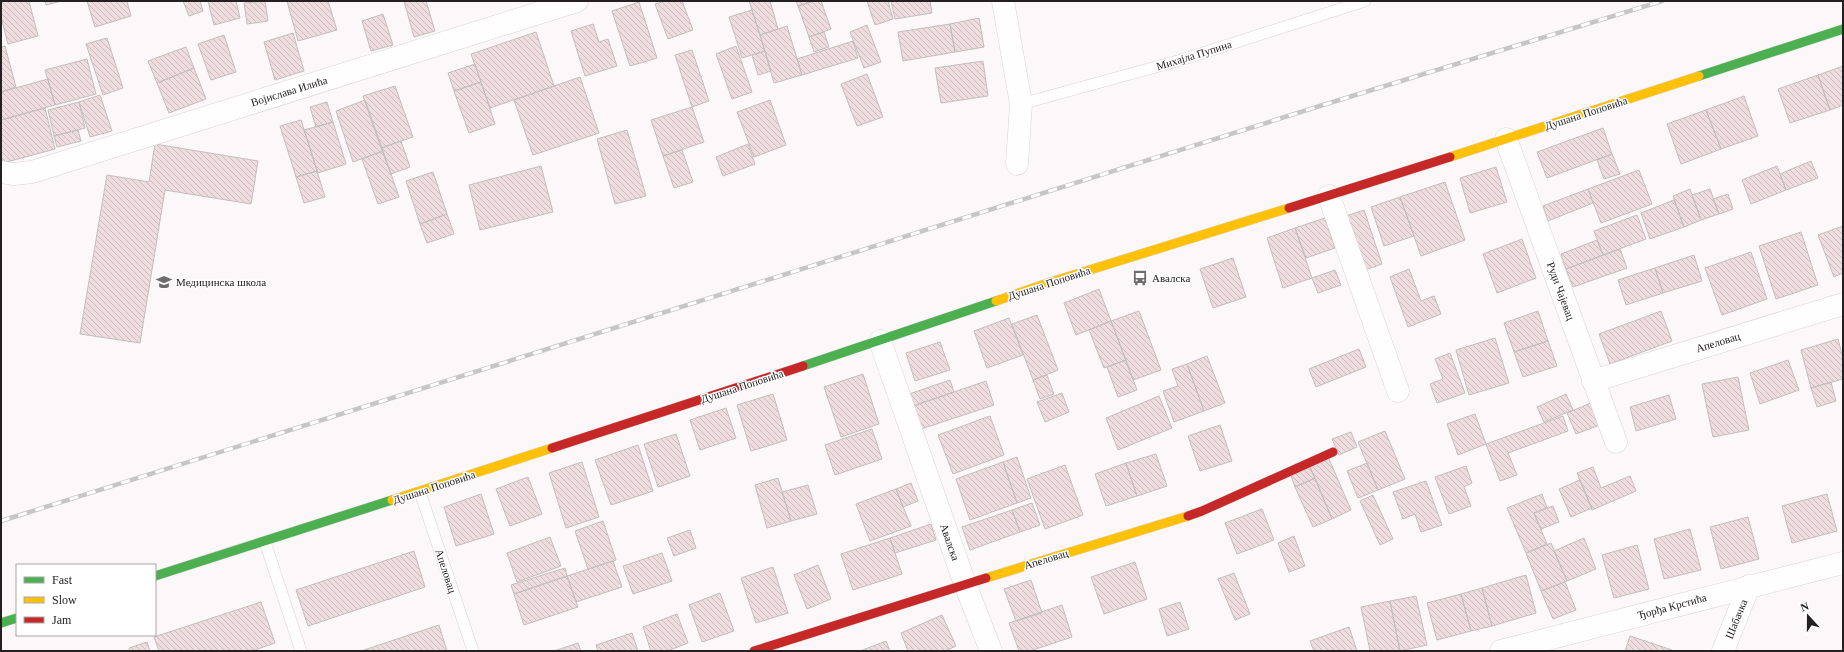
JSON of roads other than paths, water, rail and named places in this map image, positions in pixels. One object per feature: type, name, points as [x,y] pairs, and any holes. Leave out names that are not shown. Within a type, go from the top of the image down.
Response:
[{"type":"street","name":"Војислава Илића","points":[[1,172],[13,174],[32,172],[576,1]]},
{"type":"street","points":[[1003,1],[1021,104],[1017,164]]},
{"type":"street","name":"Душана Поповића","points":[[156,576],[420,492],[880,341],[1050,282],[1329,196],[1843,29]]},
{"type":"street","name":"Руди Чајевац","points":[[1506,139],[1616,442]]},
{"type":"street","points":[[1329,196],[1398,391]]},
{"type":"street","name":"Апеловац","points":[[1593,381],[1843,304]]},
{"type":"street","name":"Авалска","points":[[880,341],[965,584],[991,651]]},
{"type":"street","name":"Апеловац","points":[[754,651],[1202,511],[1333,452]]},
{"type":"street","name":"Ђорђа Крстића","points":[[1501,651],[1843,563]]},
{"type":"street","name":"Шабачка","points":[[1723,651],[1749,586]]},
{"type":"street","points":[[1,623],[16,618]]},
{"type":"lane","name":"Михајла Пупина","points":[[1021,104],[1181,60],[1365,1]]},
{"type":"lane","name":"Апеловац","points":[[420,492],[473,651]]},
{"type":"lane","points":[[265,542],[301,651]]},
{"type":"railway","points":[[1,521],[1323,105],[1662,1]]},
{"type":"place","name":"Авалска","points":[[1140,278]]},
{"type":"place","name":"Медицинска школа","points":[[164,282]]}]
